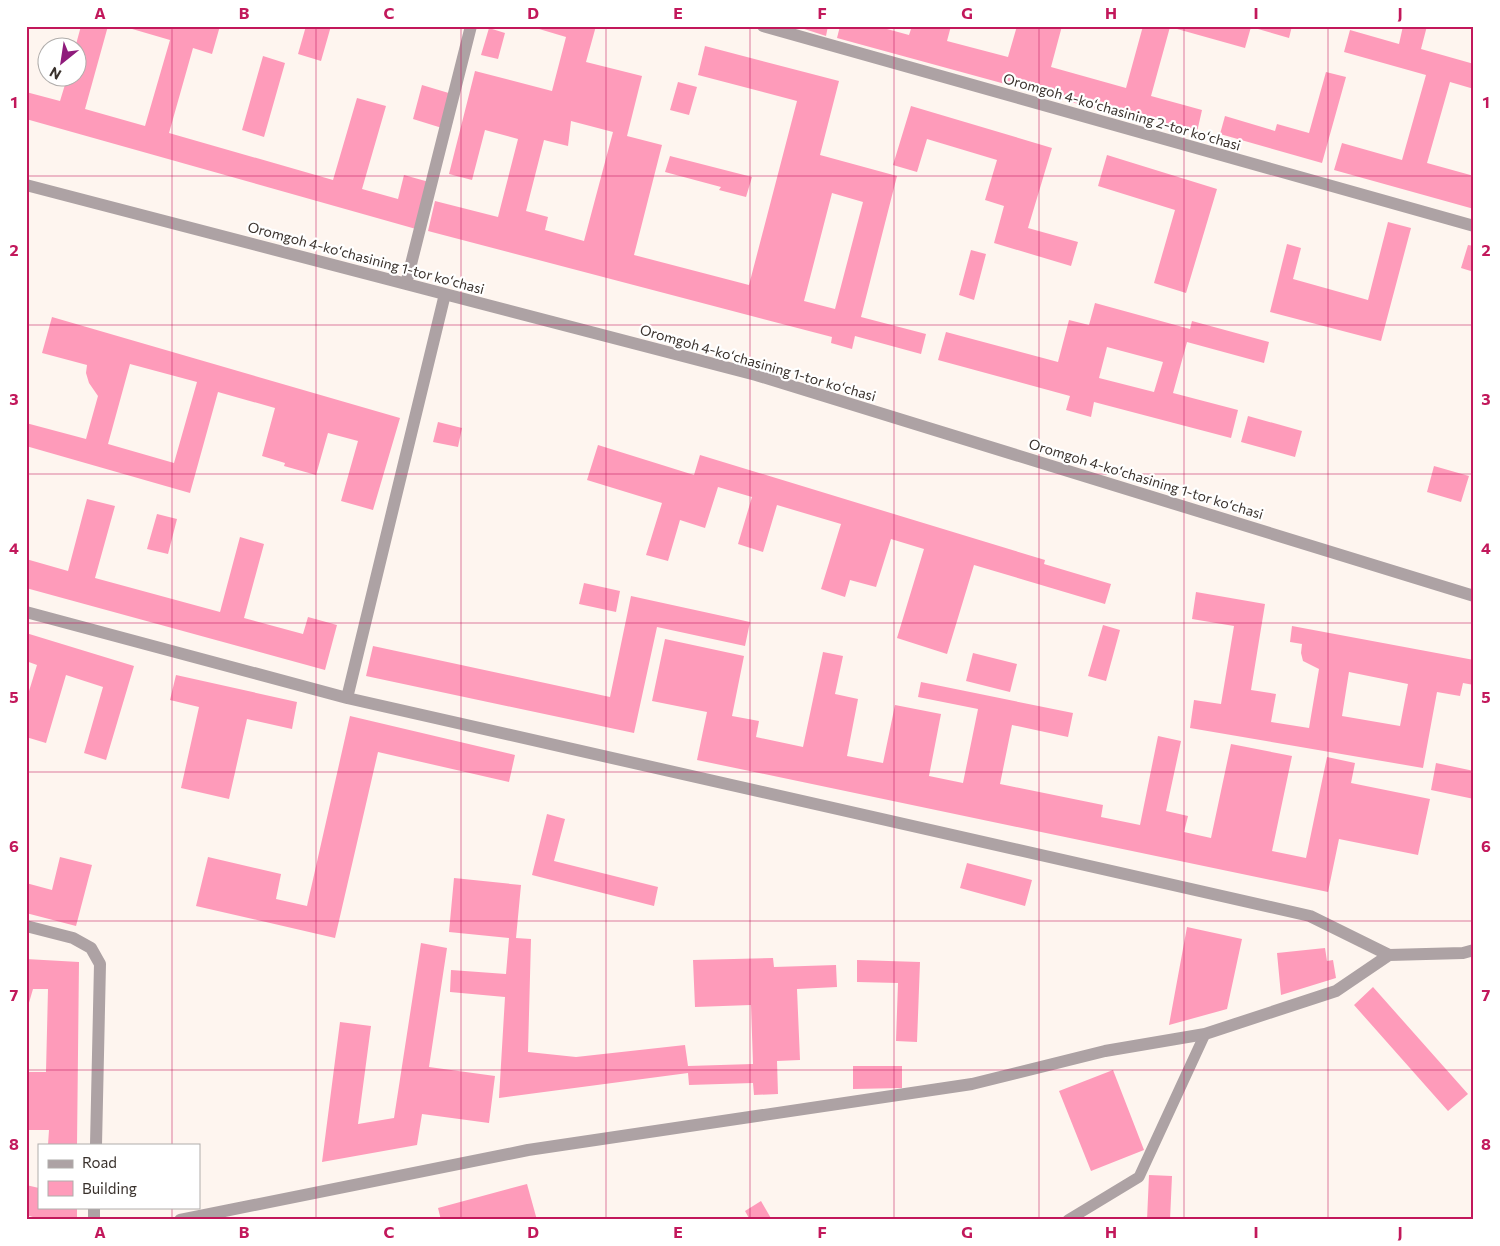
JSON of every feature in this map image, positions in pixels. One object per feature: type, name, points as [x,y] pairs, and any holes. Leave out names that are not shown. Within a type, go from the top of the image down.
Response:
[{"type":"street","points":[[406,284],[471,26]]},
{"type":"street","name":"Oromgoh 4-koʻchasining 2-tor koʻchasi","points":[[763,26],[1474,226]]},
{"type":"street","name":"Oromgoh 4-koʻchasining 1-tor koʻchasi","points":[[26,184],[756,375],[1474,596]]},
{"type":"street","points":[[347,698],[445,294]]},
{"type":"street","points":[[26,612],[347,698],[1310,916],[1389,955],[1463,953],[1474,950]]},
{"type":"street","points":[[26,926],[73,938],[91,948],[100,964],[96,1144]]},
{"type":"street","points":[[180,1220],[528,1150],[972,1084],[1104,1051],[1205,1034],[1336,991],[1389,955]]},
{"type":"lane","points":[[1068,1220],[1139,1177],[1205,1034]]},
{"type":"building","points":[[81,26],[108,26],[85,109],[145,126],[170,40],[122,26],[220,26],[212,54],[193,48],[169,133],[333,180],[357,98],[386,106],[362,189],[398,199],[404,175],[429,182],[416,229],[26,119],[26,92],[60,101],[64,88],[88,88],[88,38],[78,38]]},
{"type":"building","points":[[306,26],[331,26],[321,61],[298,54]]},
{"type":"building","points":[[529,26],[596,26],[586,62],[642,76],[627,136],[662,145],[634,255],[749,285],[797,101],[698,75],[705,46],[839,81],[820,155],[897,176],[861,317],[926,334],[921,354],[855,336],[852,349],[831,343],[832,337],[428,231],[435,201],[498,217],[518,139],[485,130],[472,180],[449,174],[475,71],[552,91],[566,37]],"holes":[[[571,121],[613,132],[584,241],[545,230],[548,217],[526,211],[544,140],[568,146]],[[832,193],[863,202],[835,309],[804,301]]]},
{"type":"building","points":[[795,26],[828,26],[826,36]]},
{"type":"building","points":[[840,26],[876,26],[909,35],[912,26],[951,26],[947,41],[1008,57],[1017,26],[1062,26],[1051,67],[1126,88],[1143,26],[1292,26],[1289,38],[1251,27],[1245,48],[1170,27],[1151,96],[1202,110],[1197,132],[1120,111],[1119,115],[837,38]]},
{"type":"building","points":[[1403,26],[1427,26],[1421,49],[1474,64],[1474,89],[1450,82],[1427,163],[1474,176],[1474,209],[1334,170],[1342,143],[1402,160],[1426,75],[1344,52],[1350,30],[1399,44]]},
{"type":"building","points":[[489,28],[505,33],[498,59],[481,55]]},
{"type":"building","points":[[263,56],[285,63],[264,137],[242,130]]},
{"type":"building","points":[[1326,72],[1346,77],[1322,163],[1220,134],[1225,116],[1275,131],[1277,124],[1309,133]]},
{"type":"building","points":[[678,82],[697,87],[689,115],[670,110]]},
{"type":"building","points":[[422,85],[452,94],[442,128],[413,119]]},
{"type":"building","points":[[911,106],[1052,148],[1028,228],[1078,242],[1071,266],[994,243],[1004,206],[985,200],[997,160],[927,139],[917,172],[893,165]]},
{"type":"building","points":[[1107,155],[1217,189],[1186,293],[1154,283],[1175,210],[1098,186]]},
{"type":"building","points":[[670,156],[752,177],[746,197],[719,190],[721,187],[665,172]]},
{"type":"building","points":[[1388,222],[1411,228],[1381,341],[1270,312],[1287,244],[1301,248],[1293,279],[1368,300]]},
{"type":"building","points":[[1468,245],[1474,246],[1474,272],[1461,268]]},
{"type":"building","points":[[971,250],[986,254],[974,300],[959,295]]},
{"type":"building","points":[[1095,303],[1190,329],[1192,321],[1269,342],[1264,363],[1187,342],[1173,393],[1238,410],[1231,438],[1094,402],[1091,417],[1066,410],[1070,396],[938,360],[946,332],[1058,362],[1069,320],[1089,325]],"holes":[[[1107,347],[1163,362],[1154,392],[1099,378]]]},
{"type":"building","points":[[52,317],[400,418],[373,510],[341,501],[358,441],[328,433],[316,475],[284,466],[285,463],[262,456],[275,408],[218,392],[190,493],[26,446],[26,423],[86,439],[98,396],[89,383],[86,373],[87,365],[42,353]],"holes":[[[130,364],[197,382],[174,463],[108,444]]]},
{"type":"building","points":[[1248,416],[1302,431],[1295,457],[1241,442]]},
{"type":"building","points":[[438,422],[462,428],[458,447],[433,442]]},
{"type":"building","points":[[598,445],[694,475],[700,455],[1045,560],[1044,564],[1111,584],[1105,604],[974,565],[947,654],[897,638],[924,549],[891,539],[876,587],[850,580],[845,597],[821,589],[841,524],[777,505],[763,552],[738,544],[752,497],[718,487],[705,528],[680,520],[668,561],[646,555],[662,503],[587,480]]},
{"type":"building","points":[[1434,466],[1469,476],[1461,502],[1427,492]]},
{"type":"building","points":[[87,499],[115,506],[95,578],[220,612],[240,537],[264,544],[244,618],[303,634],[308,617],[337,625],[325,670],[26,588],[26,559],[68,571]]},
{"type":"building","points":[[157,514],[177,519],[168,554],[147,549]]},
{"type":"building","points":[[584,583],[620,591],[616,612],[579,604]]},
{"type":"building","points":[[1196,592],[1265,604],[1251,690],[1276,694],[1271,722],[1309,728],[1319,669],[1303,661],[1301,653],[1302,644],[1290,642],[1292,626],[1474,660],[1474,685],[1463,683],[1460,696],[1437,692],[1423,768],[1190,728],[1194,700],[1221,704],[1234,626],[1192,619]],"holes":[[[1349,672],[1408,684],[1400,726],[1342,716]]]},
{"type":"building","points":[[631,596],[750,622],[745,646],[657,627],[634,733],[366,676],[373,646],[610,697]]},
{"type":"building","points":[[1103,625],[1120,630],[1106,681],[1088,676]]},
{"type":"building","points":[[26,633],[134,666],[106,760],[84,753],[103,687],[66,675],[46,743],[26,737],[26,701],[37,665],[26,661]]},
{"type":"building","points":[[665,639],[744,656],[732,716],[759,721],[756,737],[803,747],[823,652],[843,656],[835,694],[858,699],[847,756],[883,763],[895,705],[941,714],[929,776],[963,783],[978,709],[918,697],[921,682],[1073,713],[1068,737],[1012,725],[1000,784],[1103,805],[1101,817],[1140,825],[1158,736],[1181,741],[1166,811],[1188,816],[1184,832],[1211,838],[1231,744],[1292,756],[1272,851],[1306,858],[1327,757],[1355,763],[1351,783],[1430,799],[1418,855],[1339,839],[1328,892],[697,760],[707,712],[652,701]]},
{"type":"building","points":[[973,653],[1017,664],[1010,692],[966,681]]},
{"type":"building","points":[[176,675],[297,702],[292,729],[247,719],[229,799],[181,788],[199,707],[170,700]]},
{"type":"building","points":[[350,716],[515,755],[509,782],[378,752],[335,938],[196,906],[208,857],[281,874],[276,899],[307,906]]},
{"type":"building","points":[[1436,763],[1474,771],[1474,799],[1431,790]]},
{"type":"building","points":[[547,814],[565,819],[554,861],[658,887],[654,906],[532,875]]},
{"type":"building","points":[[60,857],[92,865],[76,926],[26,913],[26,883],[52,890]]},
{"type":"building","points":[[967,863],[1032,880],[1025,906],[960,888]]},
{"type":"building","points":[[454,878],[521,885],[516,938],[531,939],[528,1052],[576,1057],[685,1045],[688,1066],[753,1064],[751,1005],[695,1007],[693,960],[773,958],[774,967],[836,965],[837,987],[797,989],[800,1060],[777,1061],[778,1094],[754,1095],[753,1083],[689,1085],[688,1073],[499,1098],[505,997],[450,992],[451,970],[506,974],[509,938],[449,932]]},
{"type":"building","points":[[1187,927],[1242,939],[1227,1009],[1169,1025]]},
{"type":"building","points":[[421,943],[447,948],[429,1067],[495,1076],[489,1123],[422,1114],[417,1145],[322,1162],[340,1022],[371,1026],[358,1124],[394,1118]]},
{"type":"building","points":[[1325,948],[1327,961],[1333,960],[1336,978],[1281,995],[1277,953]]},
{"type":"building","points":[[26,959],[79,962],[77,1144],[48,1144],[49,1130],[26,1130],[26,1072],[46,1072],[48,989],[33,989],[26,1013]]},
{"type":"building","points":[[857,960],[920,962],[917,1042],[896,1041],[898,983],[857,982]]},
{"type":"building","points":[[1373,987],[1468,1094],[1448,1111],[1354,1005]]},
{"type":"building","points":[[853,1066],[902,1066],[902,1088],[853,1089]]},
{"type":"building","points":[[1113,1070],[1144,1150],[1091,1171],[1059,1091]]},
{"type":"building","points":[[1149,1175],[1172,1176],[1170,1220],[1147,1220]]},
{"type":"building","points":[[527,1184],[537,1220],[510,1220],[510,1217],[501,1220],[441,1220],[438,1208]]},
{"type":"building","points":[[26,1185],[38,1188],[38,1208],[77,1208],[77,1220],[43,1220],[26,1215]]},
{"type":"building","points":[[761,1201],[772,1220],[750,1220],[745,1211]]}]
